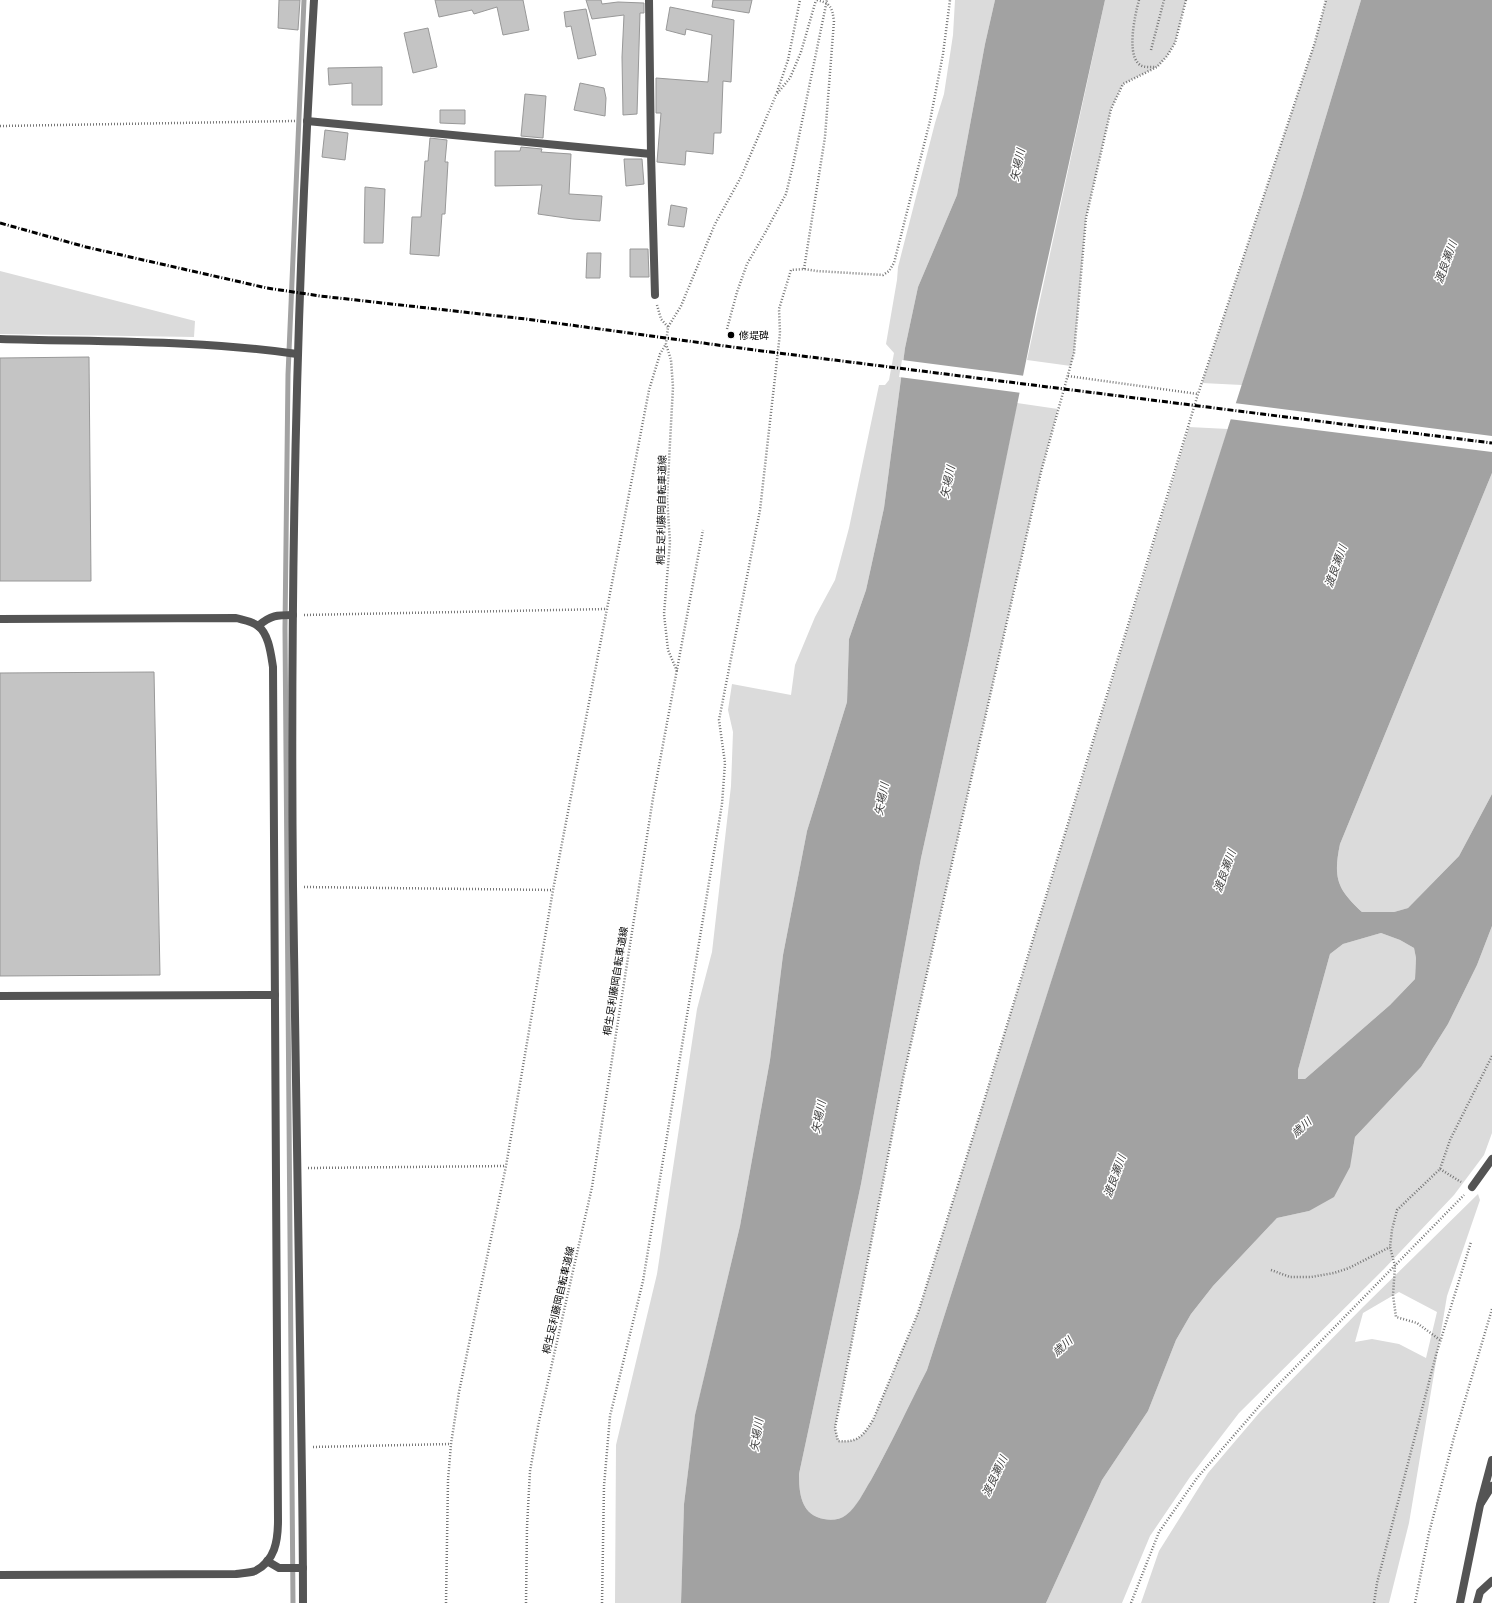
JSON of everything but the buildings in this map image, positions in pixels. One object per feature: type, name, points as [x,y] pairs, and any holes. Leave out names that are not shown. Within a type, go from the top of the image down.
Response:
[{"type":"street","points":[[302,1603],[303,1568],[298,1167],[293,887],[293,615],[297,354],[314,0]]},
{"type":"street","points":[[649,0],[655,295]]},
{"type":"street","points":[[307,121],[651,154]]},
{"type":"street","points":[[0,339],[195,344],[297,354]]},
{"type":"street","points":[[258,626],[266,619],[275,615],[293,615]]},
{"type":"street","points":[[0,619],[236,618],[258,626],[266,638],[271,654],[275,995],[278,1539],[273,1553],[267,1561],[254,1572],[236,1574],[0,1575]]},
{"type":"street","points":[[0,996],[275,995]]},
{"type":"street","points":[[1472,1187],[1492,1159]]},
{"type":"street","points":[[1460,1603],[1480,1505],[1492,1460]]},
{"type":"street","points":[[1480,1505],[1492,1486]]},
{"type":"street","points":[[267,1561],[279,1568],[303,1568]]},
{"type":"street","points":[[1477,1603],[1480,1592],[1492,1581]]},
{"type":"path","points":[[446,1603],[448,1480],[451,1444],[459,1392],[506,1166],[554,890],[649,390],[660,354],[666,344],[668,327],[681,306],[715,224],[741,177],[776,95],[788,60],[800,0]]},
{"type":"path","points":[[776,95],[790,78],[801,52],[817,0],[826,1],[832,10],[834,21],[825,137],[804,268]]},
{"type":"path","points":[[602,1603],[604,1486],[610,1416],[643,1281],[722,804],[725,762],[718,720],[760,510],[780,333],[779,309],[791,270],[804,268],[817,271],[883,275],[889,272],[894,263],[930,122],[943,54],[950,0]]},
{"type":"path","points":[[1138,0],[1132,42],[1135,57],[1138,63],[1146,68],[1158,67]]},
{"type":"path","points":[[1151,50],[1164,0]]},
{"type":"path","points":[[1186,0],[1175,43],[1168,56],[1158,67],[1123,84],[1111,109],[1086,218],[1074,353],[1041,472],[904,1074],[835,1428],[838,1441],[850,1442],[863,1435],[873,1420],[918,1313],[981,1111],[1198,394],[1315,42],[1326,0]]},
{"type":"path","points":[[728,329],[737,292],[747,264],[766,233],[786,194],[794,165],[826,1]]},
{"type":"path","points":[[0,126],[307,121]]},
{"type":"path","points":[[655,295],[658,312],[661,319],[668,327]]},
{"type":"path","name":"桐生足利藤岡自転車道線","points":[[526,1603],[527,1527],[530,1471],[539,1421],[592,1187],[651,806],[677,671],[668,650],[664,614],[670,542],[667,498],[672,408],[671,360],[666,344]]},
{"type":"path","points":[[1068,376],[1198,394]]},
{"type":"path","points":[[677,671],[703,530]]},
{"type":"path","points":[[293,615],[607,609]]},
{"type":"path","points":[[293,887],[554,890]]},
{"type":"path","points":[[1440,1340],[1417,1323],[1396,1317],[1393,1284],[1395,1266],[1390,1248],[1392,1230],[1397,1210],[1440,1169],[1450,1140],[1492,1056]]},
{"type":"path","points":[[298,1167],[506,1166]]},
{"type":"path","points":[[1131,1603],[1159,1532],[1197,1478],[1275,1388],[1472,1187],[1440,1169]]},
{"type":"path","points":[[1374,1603],[1377,1583],[1440,1340],[1471,1242]]},
{"type":"path","points":[[1271,1270],[1290,1277],[1311,1277],[1334,1273],[1349,1268],[1390,1248]]},
{"type":"path","points":[[1415,1603],[1429,1533],[1454,1437],[1492,1309]]},
{"type":"path","points":[[301,1447],[451,1444]]},
{"type":"shaded area","points":[[955,0],[995,0],[985,44],[957,195],[918,287],[905,348],[884,508],[866,590],[849,639],[847,702],[807,831],[783,955],[770,1060],[740,1226],[695,1416],[684,1504],[681,1603],[615,1603],[616,1445],[657,1274],[697,1009],[712,952],[731,786],[733,732],[728,710],[732,684],[791,695],[795,665],[815,617],[835,580],[849,528],[879,385],[885,385],[889,380],[894,353],[886,344],[898,267],[935,123],[944,94],[953,35]]},
{"type":"shaded area","points":[[1105,0],[1186,0],[1175,43],[1167,56],[1157,67],[1123,84],[1111,109],[1086,218],[1074,353],[1071,366],[1027,360]]},
{"type":"shaded area","points":[[1326,0],[1361,0],[1302,196],[1242,385],[1202,383],[1315,42]]},
{"type":"shaded area","points":[[0,271],[195,321],[194,337],[0,334]]},
{"type":"shaded area","points":[[1017,403],[1058,409],[1041,472],[904,1074],[835,1428],[838,1441],[850,1441],[859,1437],[873,1420],[918,1313],[1189,427],[1228,429],[927,1370],[886,1453],[857,1504],[843,1517],[832,1520],[825,1519],[811,1514],[804,1504],[799,1486],[799,1474],[861,1184],[921,858],[969,641]]},
{"type":"shaded area","points":[[1492,473],[1492,794],[1459,856],[1408,908],[1394,912],[1362,912],[1347,896],[1339,882],[1337,866],[1340,844]]},
{"type":"shaded area","points":[[1492,926],[1492,1133],[1484,1155],[1454,1195],[1384,1269],[1239,1413],[1190,1477],[1150,1536],[1122,1603],[1046,1603],[1102,1480],[1148,1411],[1176,1340],[1191,1314],[1213,1286],[1277,1218],[1309,1211],[1353,1150],[1355,1137],[1421,1067],[1448,1024],[1477,965]]},
{"type":"shaded area","points":[[1381,933],[1400,940],[1414,948],[1416,958],[1415,979],[1390,1005],[1305,1079],[1297,1079],[1298,1070],[1330,954],[1343,944]]},
{"type":"shaded area","points":[[1478,1194],[1480,1200],[1447,1296],[1409,1523],[1389,1603],[1141,1603],[1159,1551],[1208,1473],[1260,1412],[1363,1307]],"holes":[[[1399,1292],[1437,1312],[1426,1358],[1399,1344],[1372,1339],[1355,1342],[1363,1313]]]},
{"type":"water","points":[[995,0],[1105,0],[1036,312],[969,641],[921,858],[861,1184],[799,1474],[800,1492],[804,1504],[811,1514],[817,1517],[832,1520],[843,1517],[854,1508],[878,1466],[927,1370],[1302,196],[1361,0],[1492,0],[1492,473],[1340,844],[1337,874],[1342,889],[1362,912],[1394,912],[1408,908],[1459,856],[1492,794],[1492,926],[1477,965],[1448,1024],[1421,1067],[1355,1137],[1350,1167],[1334,1197],[1309,1211],[1277,1218],[1213,1286],[1191,1314],[1176,1340],[1148,1411],[1102,1480],[1046,1603],[681,1603],[684,1504],[695,1415],[740,1226],[770,1060],[783,955],[807,831],[847,702],[849,639],[866,590],[884,508],[905,348],[918,287],[957,195],[985,44]],"holes":[[[1381,933],[1400,940],[1414,948],[1416,958],[1415,979],[1390,1005],[1305,1079],[1298,1079],[1298,1070],[1330,954],[1343,944]]]},
{"type":"pier","points":[[902,360],[1025,376],[1022,393],[899,377]]},
{"type":"pier","points":[[1234,403],[1492,436],[1492,452],[1229,419]]},
{"type":"waterway","points":[[293,1603],[285,629],[288,375],[304,0]]},
{"type":"railway","points":[[0,223],[86,247],[267,288],[320,296],[526,319],[747,349],[1492,443]]},
{"type":"place","name":"修堤碑","points":[[731,335]]},
{"type":"water label","name":"矢場川","points":[[1017,165]]},
{"type":"water label","name":"渡良瀬川","points":[[1445,262]]},
{"type":"water label","name":"矢場川","points":[[947,482]]},
{"type":"water label","name":"渡良瀬川","points":[[1335,566]]},
{"type":"water label","name":"矢場川","points":[[881,799]]},
{"type":"water label","name":"渡良瀬川","points":[[1224,871]]},
{"type":"water label","name":"矢場川","points":[[818,1117]]},
{"type":"water label","name":"歳川","points":[[1301,1127]]},
{"type":"water label","name":"渡良瀬川","points":[[1114,1176]]},
{"type":"water label","name":"歳川","points":[[1062,1346]]},
{"type":"water label","name":"矢場川","points":[[756,1435]]},
{"type":"water label","name":"渡良瀬川","points":[[994,1476]]}]
